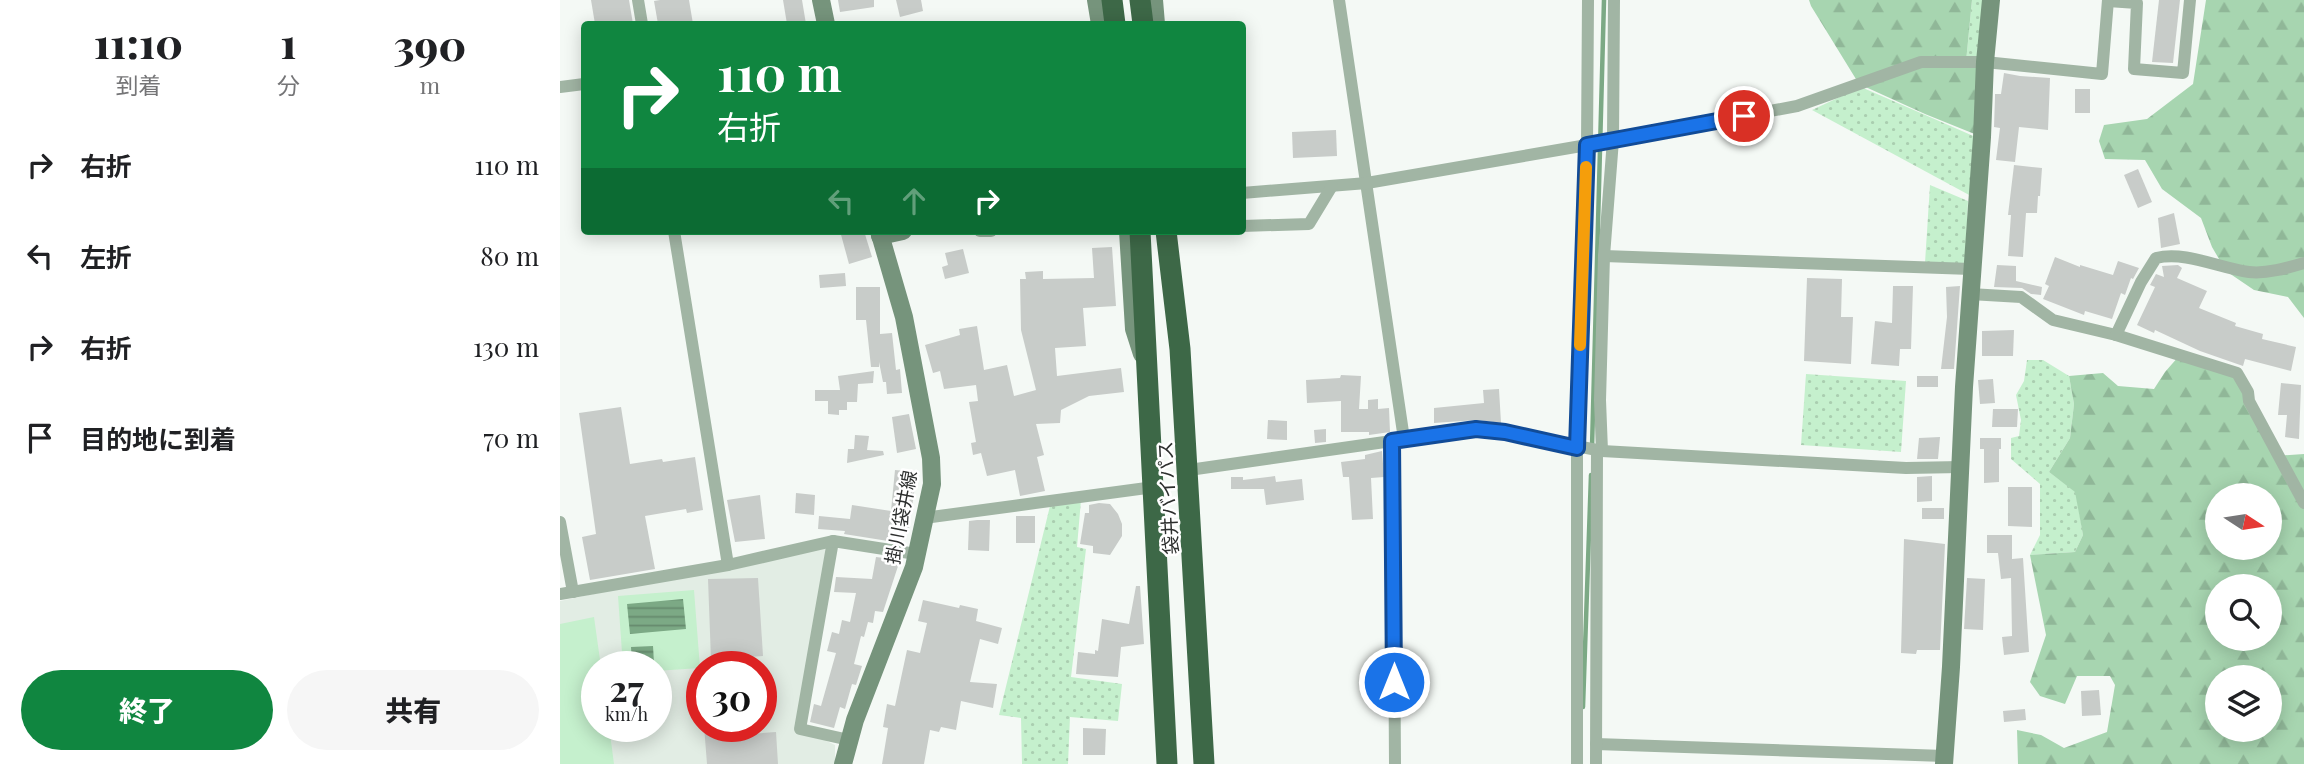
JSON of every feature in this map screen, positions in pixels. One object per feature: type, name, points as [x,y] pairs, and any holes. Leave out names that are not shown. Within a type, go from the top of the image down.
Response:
[{"type":"highway","points":[[1112,0],[1115,21]]},
{"type":"highway","points":[[1140,0],[1143,21]]},
{"type":"highway","name":"袋井バイパス","points":[[1140,235],[1167,764]]},
{"type":"highway","name":"袋井バイパス","points":[[1166,235],[1180,354],[1189,470],[1204,764]]},
{"type":"main road","points":[[821,0],[825,21]]},
{"type":"main road","points":[[1096,0],[1100,21]]},
{"type":"main road","points":[[1154,0],[1156,21]]},
{"type":"main road","points":[[1944,760],[1971,269],[1991,0]]},
{"type":"main road","name":"掛川袋井線","points":[[843,764],[855,720],[905,592],[932,484],[931,458],[904,317],[880,235]]},
{"type":"main road","points":[[1128,235],[1134,329],[1149,374]]},
{"type":"main road","points":[[1176,235],[1180,354]]},
{"type":"street","points":[[638,0],[642,21]]},
{"type":"street","points":[[1339,0],[1367,183],[1398,440],[1395,764]]},
{"type":"street","points":[[1588,0],[1601,142],[1604,256],[1596,764]]},
{"type":"street","points":[[1577,764],[1577,448],[1614,0]]},
{"type":"street","points":[[1246,193],[1367,183],[1797,106],[1921,62],[1985,62],[2102,74],[2108,0],[2137,2],[2134,69],[2183,73],[2190,0]]},
{"type":"street","points":[[560,87],[581,84]]},
{"type":"street","points":[[1246,226],[1309,224],[1332,186]]},
{"type":"street","points":[[675,235],[728,565]]},
{"type":"street","points":[[1604,256],[1971,269]]},
{"type":"street","points":[[2116,335],[2141,282],[2156,258],[2183,257],[2252,272],[2304,263]]},
{"type":"street","points":[[1970,295],[2021,297],[2053,320],[2116,335],[2236,373],[2304,503]]},
{"type":"street","points":[[1189,470],[1476,429],[1505,432],[1600,451],[1906,468],[1961,467]]},
{"type":"street","points":[[924,518],[1154,486]]},
{"type":"street","points":[[560,522],[566,593],[728,565],[833,541],[916,554]]},
{"type":"street","points":[[833,541],[800,729],[849,740]]},
{"type":"street","points":[[1596,744],[1944,760]]},
{"type":"shaded area","points":[[1972,0],[1991,0],[1982,62],[1966,62]]},
{"type":"shaded area","points":[[1861,87],[1978,138],[1971,196],[1812,110]]},
{"type":"shaded area","points":[[1930,185],[1968,201],[1965,265],[1925,263]]},
{"type":"shaded area","points":[[2027,360],[2043,360],[2069,376],[2074,404],[2070,438],[2049,472],[2076,492],[2083,535],[2075,552],[2030,555],[2040,535],[2040,484],[2011,459],[2011,438],[2019,436],[2021,420],[2016,395],[2024,381]]},
{"type":"shaded area","points":[[1806,374],[1906,381],[1901,452],[1801,445]]},
{"type":"shaded area","points":[[1081,500],[1077,547],[1086,549],[1071,677],[1122,684],[1118,721],[1070,717],[1068,764],[1022,764],[1021,718],[999,715],[1050,506]]},
{"type":"shaded area","points":[[830,544],[800,728],[835,745],[835,764],[560,764],[560,601]]},
{"type":"shaded area","points":[[694,590],[699,651],[686,651],[686,669],[672,670],[672,651],[622,651],[618,596]]},
{"type":"shaded area","points":[[683,599],[686,629],[630,634],[627,604]]},
{"type":"shaded area","points":[[594,617],[599,651],[581,651],[581,742],[611,742],[614,764],[560,764],[560,624]]},
{"type":"shaded area","points":[[653,646],[653,651],[631,651],[631,647]]},
{"type":"green space","points":[[1809,0],[1972,0],[1966,62],[1982,62],[1982,137],[1859,84]]},
{"type":"green space","points":[[2206,0],[2304,0],[2304,318],[2288,297],[2254,290],[2226,271],[2212,247],[2201,218],[2162,189],[2145,160],[2105,159],[2099,141],[2104,125],[2147,119],[2193,84]]},
{"type":"green space","points":[[2179,356],[2228,371],[2248,392],[2275,456],[2304,454],[2304,764],[2018,764],[2017,730],[2041,735],[2064,748],[2107,732],[2115,685],[2110,676],[2077,676],[2065,704],[2040,696],[2030,682],[2046,635],[2030,555],[2075,552],[2083,535],[2075,492],[2049,472],[2070,438],[2074,404],[2069,376],[2103,373],[2118,386],[2154,389]]},
{"type":"building","points":[[591,0],[629,0],[632,21],[594,21]]},
{"type":"building","points":[[689,0],[692,21],[657,21],[654,1]]},
{"type":"building","points":[[783,0],[802,0],[806,21],[786,21]]},
{"type":"building","points":[[838,0],[874,0],[874,7],[840,12]]},
{"type":"building","points":[[896,0],[921,0],[923,11],[900,17]]},
{"type":"building","points":[[2159,0],[2180,0],[2173,63],[2152,62]]},
{"type":"building","points":[[2004,73],[2050,78],[2048,130],[2019,127],[2015,162],[1996,160],[2000,128],[1994,127],[1995,94],[2001,94]]},
{"type":"building","points":[[2075,89],[2090,89],[2090,113],[2075,113]]},
{"type":"building","points":[[1336,130],[1337,156],[1293,158],[1292,132]]},
{"type":"building","points":[[2014,165],[2042,168],[2037,213],[2026,213],[2023,257],[2008,256],[2011,215],[2008,215]]},
{"type":"building","points":[[2138,169],[2152,202],[2138,208],[2124,175]]},
{"type":"building","points":[[2174,213],[2180,244],[2161,248],[2158,218]]},
{"type":"building","points":[[841,235],[865,235],[872,257],[849,264]]},
{"type":"building","points":[[1112,247],[1116,306],[1083,308],[1086,346],[1055,348],[1057,376],[1121,368],[1124,392],[1089,396],[1061,410],[1060,423],[1036,424],[1044,455],[1037,457],[1045,491],[1020,496],[1015,470],[987,476],[981,453],[973,455],[971,443],[976,442],[969,402],[978,401],[976,385],[944,389],[940,371],[933,373],[925,345],[960,335],[959,329],[977,326],[984,370],[1007,365],[1014,396],[1036,390],[1021,330],[1020,279],[1026,279],[1025,272],[1043,271],[1043,279],[1094,278],[1092,248]]},
{"type":"building","points":[[963,249],[969,273],[945,279],[942,267],[948,265],[945,253]]},
{"type":"building","points":[[2055,257],[2080,267],[2113,275],[2118,261],[2139,268],[2133,279],[2131,278],[2125,295],[2121,293],[2112,319],[2085,311],[2084,315],[2043,299],[2049,286],[2045,284]]},
{"type":"building","points":[[1997,265],[2016,266],[2016,281],[2042,287],[2041,295],[2031,294],[2022,288],[1994,287]]},
{"type":"building","points":[[2178,265],[2182,268],[2177,278],[2207,291],[2199,308],[2236,323],[2235,326],[2263,334],[2262,339],[2296,347],[2291,371],[2245,359],[2243,366],[2137,325],[2155,287],[2150,285],[2156,274],[2164,277],[2162,266]]},
{"type":"building","points":[[845,273],[846,286],[820,288],[819,275]]},
{"type":"building","points":[[1807,278],[1842,279],[1841,317],[1853,317],[1851,364],[1804,361]]},
{"type":"building","points":[[1893,286],[1913,286],[1911,349],[1900,349],[1899,366],[1871,364],[1875,321],[1892,323]]},
{"type":"building","points":[[1960,286],[1954,369],[1941,369],[1947,317],[1946,287]]},
{"type":"building","points":[[856,287],[880,287],[880,334],[892,333],[896,370],[900,369],[902,393],[887,394],[879,362],[879,367],[871,367],[866,320],[856,320]]},
{"type":"building","points":[[2014,330],[2013,356],[1982,356],[1982,331]]},
{"type":"building","points":[[874,371],[873,383],[858,384],[857,402],[847,402],[847,410],[839,410],[839,415],[828,414],[828,401],[815,401],[815,390],[840,390],[838,376]]},
{"type":"building","points":[[1341,375],[1361,376],[1359,409],[1368,409],[1368,400],[1378,399],[1378,409],[1389,408],[1390,432],[1369,435],[1369,432],[1341,432],[1341,401],[1307,403],[1306,380],[1340,378]]},
{"type":"building","points":[[1917,376],[1938,376],[1938,387],[1917,387]]},
{"type":"building","points":[[1993,379],[1995,403],[1980,404],[1978,380]]},
{"type":"building","points":[[2281,383],[2301,385],[2299,439],[2285,437],[2287,415],[2278,415]]},
{"type":"building","points":[[1499,389],[1501,423],[1477,420],[1434,423],[1434,408],[1484,403],[1483,390]]},
{"type":"building","points":[[621,407],[630,464],[695,457],[703,510],[687,513],[686,509],[645,516],[655,569],[590,580],[582,537],[596,534],[579,413]]},
{"type":"building","points":[[1993,409],[2018,409],[2017,427],[1992,427]]},
{"type":"building","points":[[909,414],[916,449],[897,453],[892,417]]},
{"type":"building","points":[[1268,420],[1287,421],[1287,440],[1267,439]]},
{"type":"building","points":[[1326,429],[1326,442],[1315,443],[1314,430]]},
{"type":"building","points":[[855,435],[869,436],[867,450],[883,451],[884,455],[847,463],[848,449],[854,449]]},
{"type":"building","points":[[1940,437],[1938,459],[1917,459],[1919,438]]},
{"type":"building","points":[[1980,438],[2001,438],[1999,482],[1984,483],[1984,449],[1980,449]]},
{"type":"building","points":[[1382,451],[1384,477],[1371,478],[1373,519],[1352,520],[1349,477],[1343,477],[1341,462],[1365,459],[1365,455]]},
{"type":"building","points":[[895,470],[917,472],[909,529],[890,526],[888,541],[844,534],[845,531],[818,529],[819,516],[850,519],[852,505],[891,511]]},
{"type":"building","points":[[1275,476],[1276,482],[1302,479],[1304,500],[1266,505],[1264,489],[1231,489],[1231,477],[1243,477],[1243,480]]},
{"type":"building","points":[[1932,476],[1932,501],[1917,502],[1917,477]]},
{"type":"building","points":[[2008,487],[2032,487],[2032,527],[2008,526]]},
{"type":"building","points":[[796,493],[815,495],[814,515],[795,513]]},
{"type":"building","points":[[760,495],[765,539],[735,542],[727,500]]},
{"type":"building","points":[[1110,504],[1122,524],[1122,536],[1110,555],[1093,553],[1093,546],[1080,544],[1085,513],[1089,513],[1089,505]]},
{"type":"building","points":[[1922,508],[1944,508],[1944,519],[1922,519]]},
{"type":"building","points":[[1016,516],[1035,516],[1035,543],[1016,543]]},
{"type":"building","points":[[990,520],[989,551],[968,550],[969,521]]},
{"type":"building","points":[[1987,535],[2012,535],[2012,559],[2023,558],[2029,652],[2004,655],[2002,637],[2012,636],[2011,578],[2001,579],[1998,553],[1987,553]]},
{"type":"building","points":[[1904,539],[1945,544],[1940,650],[1917,650],[1916,654],[1901,653]]},
{"type":"building","points":[[876,557],[900,560],[883,612],[875,611],[873,623],[868,622],[864,637],[861,636],[854,664],[862,666],[856,685],[852,684],[845,709],[840,707],[834,728],[810,722],[814,704],[821,706],[836,653],[827,651],[832,632],[839,634],[842,620],[850,622],[856,593],[834,592],[836,577],[872,579]]},
{"type":"building","points":[[758,578],[763,651],[711,651],[708,579]]},
{"type":"building","points":[[1967,578],[1985,579],[1983,630],[1964,629]]},
{"type":"building","points":[[1136,586],[1140,586],[1144,644],[1121,647],[1118,677],[1076,674],[1078,652],[1095,654],[1095,650],[1098,651],[1102,619],[1129,624]]},
{"type":"building","points":[[923,600],[978,609],[976,621],[1002,628],[998,644],[980,639],[970,682],[997,684],[993,708],[961,701],[956,730],[941,727],[939,732],[930,730],[924,764],[882,764],[888,728],[883,727],[887,704],[895,706],[907,650],[920,653],[927,623],[918,621]]},
{"type":"building","points":[[2099,690],[2101,715],[2082,716],[2081,691]]},
{"type":"building","points":[[2025,709],[2026,720],[2004,722],[2003,711]]},
{"type":"building","points":[[1083,728],[1106,729],[1105,755],[1083,755]]},
{"type":"building","points":[[705,742],[777,742],[778,764],[707,764]]},
{"type":"waterway","points":[[1592,448],[1604,0]]},
{"type":"waterway","points":[[1583,707],[1591,475]]},
{"type":"slow traffic","points":[[1580,345],[1586,167]]},
{"type":"route","points":[[1394,682],[1392,441],[1476,429],[1505,432],[1577,448],[1587,145],[1744,116]]}]
